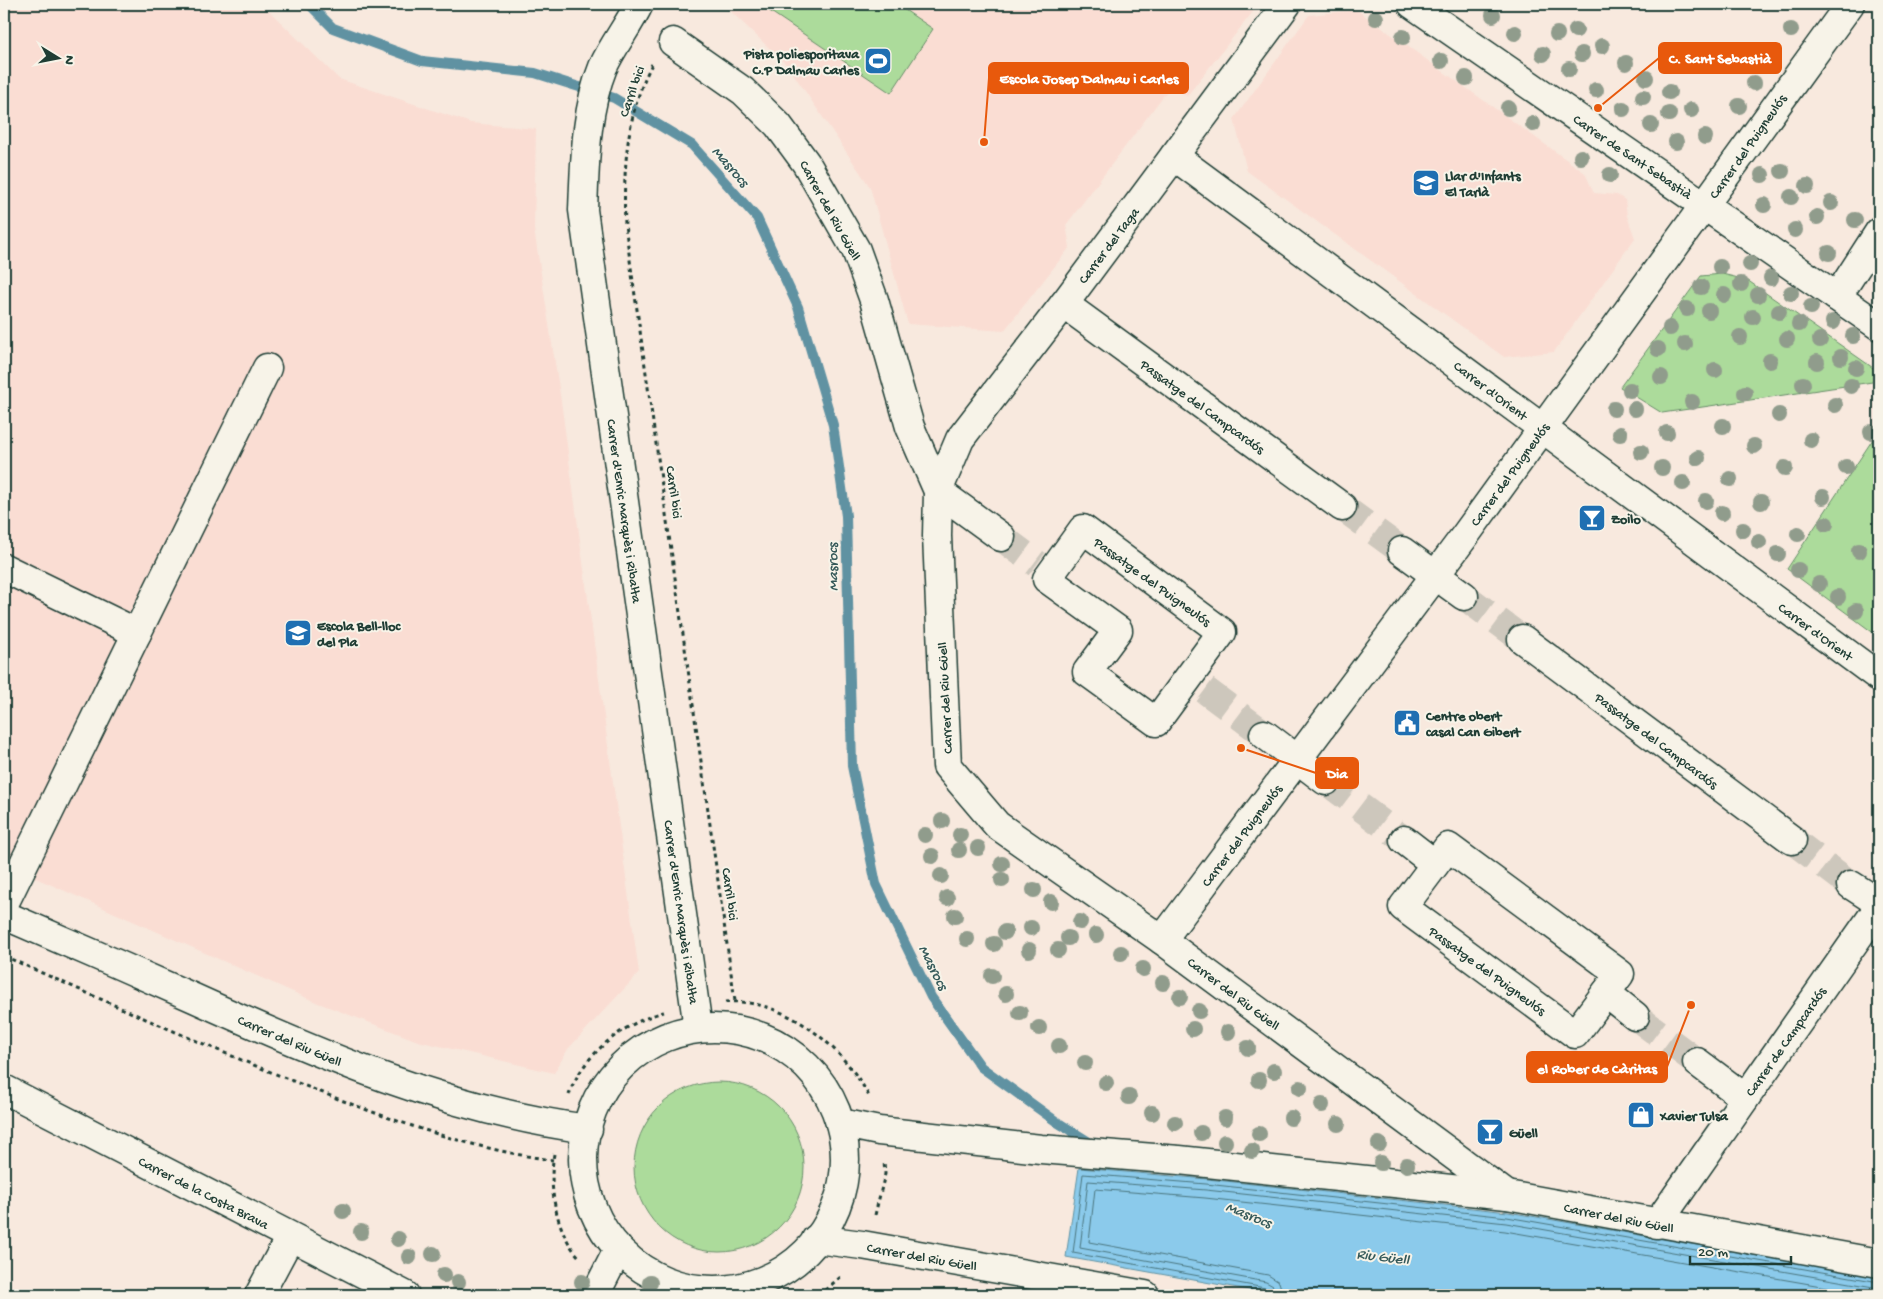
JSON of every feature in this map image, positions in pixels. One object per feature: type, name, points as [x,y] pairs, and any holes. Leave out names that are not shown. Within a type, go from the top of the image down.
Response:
[{"type":"street","name":"Carrer d'Enric Marquès i Ribalta","points":[[639,4],[604,66],[597,86],[588,132],[583,210],[698,1028]]},
{"type":"street","name":"Carrer del Taga","points":[[938,491],[960,438],[1064,304],[1287,4]]},
{"type":"street","name":"Carrer de Sant Sebastià","points":[[1412,4],[1879,326]]},
{"type":"street","name":"Carrer del Puigneulós","points":[[1162,940],[1435,576],[1706,206],[1753,136],[1850,4]]},
{"type":"street","name":"Carrer del Riu Güell","points":[[664,50],[743,92],[778,125],[806,163],[856,250],[868,283],[910,427],[938,491],[937,536],[948,766],[997,825],[1162,940],[1507,1195]]},
{"type":"street","name":"Carrer d'Orient","points":[[1174,156],[1879,677]]},
{"type":"street","points":[[1838,297],[1879,232]]},
{"type":"street","name":"Passatge del Campcardós","points":[[1064,304],[1342,507]]},
{"type":"street","points":[[4,904],[268,368]]},
{"type":"street","points":[[938,491],[1001,537]]},
{"type":"street","name":"Passatge del Puigneulós","points":[[1083,529],[1222,632],[1197,684],[1156,722],[1087,672],[1118,630],[1047,579],[1044,569],[1083,529]]},
{"type":"street","points":[[1402,551],[1464,596]]},
{"type":"street","points":[[4,568],[137,633]]},
{"type":"street","name":"Passatge del Campcardós","points":[[1522,640],[1792,840]]},
{"type":"street","points":[[1264,734],[1326,781]]},
{"type":"street","points":[[1404,840],[1435,864]]},
{"type":"street","name":"Passatge del Puigneulós","points":[[1448,847],[1620,974],[1606,993],[1575,1034],[1403,907],[1448,847]]},
{"type":"street","points":[[1852,885],[1879,903]]},
{"type":"street","name":"Carrer de Campcardós","points":[[1657,1224],[1879,907]]},
{"type":"street","name":"Carrer del Riu Güell","points":[[4,915],[336,1060],[394,1080],[510,1115],[588,1129]]},
{"type":"street","points":[[1606,993],[1635,1016]]},
{"type":"street","points":[[732,1028],[749,1031],[764,1036],[790,1051],[818,1076],[836,1109],[840,1123],[843,1149],[841,1184],[831,1212],[816,1239],[798,1260],[768,1280],[733,1291],[710,1294],[664,1283],[634,1265],[618,1250],[600,1225],[588,1190],[585,1160],[588,1129],[610,1083],[624,1065],[654,1043],[684,1030],[732,1028]]},
{"type":"street","points":[[1697,1062],[1745,1098]]},
{"type":"street","name":"Carrer de la Costa Brava","points":[[4,1090],[405,1295]]},
{"type":"street","name":"Carrer del Riu Güell","points":[[840,1123],[879,1131],[1041,1149],[1179,1160],[1507,1195],[1879,1264]]},
{"type":"street","points":[[259,1295],[290,1236]]},
{"type":"street","name":"Carrer del Riu Güell","points":[[816,1239],[862,1245],[1145,1295]]},
{"type":"street","points":[[595,1295],[618,1250]]},
{"type":"path","name":"Carril bici","points":[[664,50],[644,79],[627,143],[623,179],[625,225],[735,1001]]},
{"type":"shaded area","name":"Escola Bell-lloc del Pla","points":[[4,4],[262,4],[339,79],[471,123],[536,129],[534,229],[561,401],[639,973],[568,1049],[554,1073],[418,1041],[318,1003],[4,864]]},
{"type":"shaded area","points":[[723,4],[1259,4],[1187,96],[1170,87],[1066,225],[1070,247],[1004,331],[908,324],[870,187],[788,66]]},
{"type":"shaded area","name":"Llar d'Infants El Tarlà","points":[[1357,10],[1585,173],[1594,193],[1617,195],[1625,200],[1627,216],[1635,238],[1554,352],[1504,357],[1247,171],[1234,119],[1309,15]]},
{"type":"green space","name":"Pista poliesporitava C.P Dalmau Carles","points":[[773,4],[896,4],[933,29],[891,93],[768,10]]},
{"type":"green space","points":[[1722,274],[1747,280],[1879,372],[1879,381],[1662,413],[1620,387],[1701,276]]},
{"type":"green space","points":[[1879,430],[1879,637],[1787,569]]},
{"type":"green space","points":[[727,1082],[752,1088],[773,1101],[785,1113],[801,1142],[804,1167],[803,1184],[798,1200],[785,1221],[773,1233],[744,1249],[711,1252],[686,1246],[665,1233],[653,1221],[637,1192],[634,1159],[640,1134],[653,1113],[665,1101],[694,1085]]},
{"type":"water","name":"Riu Güell","points":[[1079,1168],[1207,1179],[1508,1212],[1879,1277],[1879,1295],[1277,1295],[1066,1257]]},
{"type":"waterway","name":"Masrocs","points":[[309,4],[333,28],[422,61],[535,73],[614,98],[692,145],[757,218],[798,307],[833,425],[846,516],[852,766],[876,884],[931,997],[981,1067],[1057,1122],[1094,1145]]},
{"type":"tunnel","points":[[1342,507],[1402,551]]},
{"type":"tunnel","points":[[1001,537],[1037,564]]},
{"type":"tunnel","points":[[1464,596],[1522,639]]},
{"type":"tunnel","points":[[1205,690],[1264,734]]},
{"type":"tunnel","points":[[1326,781],[1404,840]]},
{"type":"tunnel","points":[[1792,840],[1851,885]]},
{"type":"tunnel","points":[[1635,1016],[1697,1062]]},
{"type":"place","name":"Pista poliesporitava C.P Dalmau Carles","points":[[878,61]]},
{"type":"place","name":"C. Sant Sebastià","points":[[1598,108]]},
{"type":"place","name":"Escola Josep Dalmau i Carles","points":[[984,142]]},
{"type":"place","name":"Llar d'Infants El Tarlà","points":[[1426,183]]},
{"type":"place","name":"Zoilo","points":[[1592,518]]},
{"type":"place","name":"Escola Bell-lloc del Pla","points":[[298,633]]},
{"type":"place","name":"Centre obert casal Can Gibert","points":[[1407,723]]},
{"type":"place","name":"Dia","points":[[1241,748]]},
{"type":"place","name":"el Rober de Càritas","points":[[1691,1005]]},
{"type":"place","name":"Xavier Tulsa","points":[[1641,1115]]},
{"type":"place","name":"Güell","points":[[1490,1132]]}]
